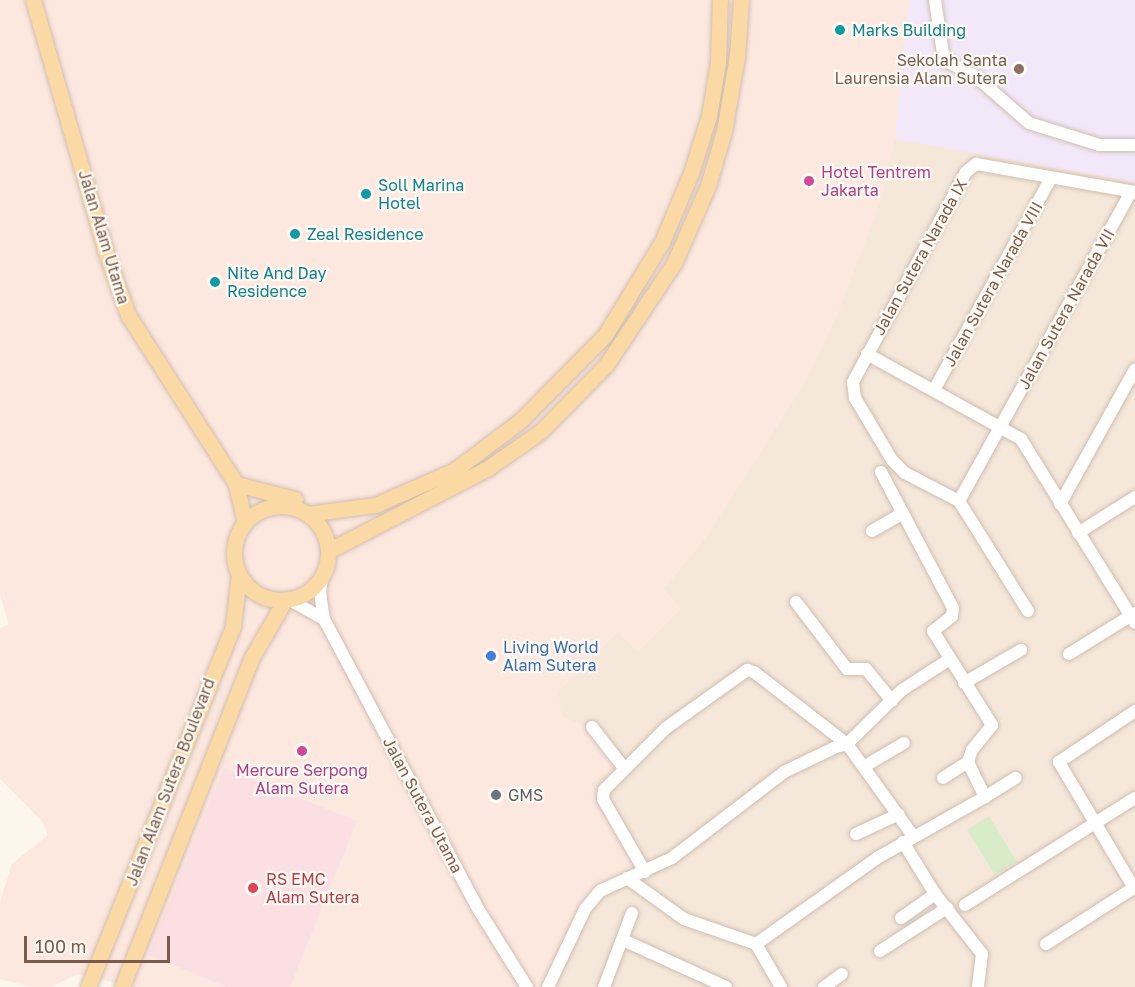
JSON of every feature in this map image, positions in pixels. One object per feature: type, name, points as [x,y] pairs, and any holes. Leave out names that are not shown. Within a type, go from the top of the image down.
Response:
[{"type":"main road","name":"Jalan Alam Utama","points":[[33,0],[105,250],[128,315],[236,484],[245,522]]},
{"type":"main road","points":[[308,514],[340,512],[375,505],[455,470],[521,420],[605,335],[662,242],[691,173],[714,84],[720,0]]},
{"type":"main road","points":[[328,550],[488,468],[541,431],[606,365],[674,263],[708,186],[734,78],[741,0]]},
{"type":"main road","points":[[236,484],[340,512]]},
{"type":"main road","points":[[275,506],[296,508],[308,514],[322,530],[328,550],[324,573],[309,590],[286,599],[258,594],[238,574],[234,547],[245,522],[256,513],[275,506]]},
{"type":"main road","name":"Jalan Alam Sutera Boulevard","points":[[88,987],[233,626],[238,574]]},
{"type":"main road","name":"Jalan Alam Sutera Boulevard","points":[[122,987],[252,657],[286,599]]},
{"type":"street","points":[[934,0],[944,60],[974,75],[1029,123],[1099,145],[1135,145]]},
{"type":"street","name":"Jalan Sutera Narada IX","points":[[959,501],[905,473],[892,460],[852,390],[867,354],[966,172],[976,164],[1051,178]]},
{"type":"street","points":[[1051,178],[1133,192]]},
{"type":"street","name":"Jalan Sutera Narada VIII","points":[[934,390],[1051,178]]},
{"type":"street","name":"Jalan Sutera Narada VII","points":[[959,501],[1133,192]]},
{"type":"street","points":[[867,354],[1021,439],[1078,534],[1134,618],[1069,654]]},
{"type":"street","points":[[1060,504],[1135,369]]},
{"type":"street","points":[[881,472],[900,515],[952,609],[952,616],[933,631],[992,725],[972,750],[968,762],[943,778]]},
{"type":"street","points":[[1078,534],[1135,497]]},
{"type":"street","points":[[959,501],[1028,611]]},
{"type":"street","points":[[872,531],[900,515]]},
{"type":"street","name":"Jalan Sutera Utama","points":[[324,573],[320,592],[324,619],[480,912],[527,987]]},
{"type":"street","points":[[286,599],[324,619]]},
{"type":"street","points":[[796,602],[847,669],[866,669],[892,701]]},
{"type":"street","points":[[964,683],[1022,650]]},
{"type":"street","points":[[548,987],[591,899],[627,878],[645,872],[672,858],[793,767],[847,744],[892,701],[950,659]]},
{"type":"street","points":[[645,872],[603,799],[604,790],[666,728],[747,670],[754,672],[847,744],[865,766],[899,814],[908,839],[935,894],[982,954],[978,987]]},
{"type":"street","points":[[1046,944],[1135,887],[1094,824],[1059,762],[1135,711]]},
{"type":"street","points":[[592,727],[624,768]]},
{"type":"street","points":[[865,766],[904,743]]},
{"type":"street","points":[[968,762],[985,797]]},
{"type":"street","points":[[756,944],[908,839],[934,829],[1015,777]]},
{"type":"street","points":[[965,905],[1135,798]]},
{"type":"street","points":[[856,834],[899,814]]},
{"type":"street","points":[[627,878],[684,919],[756,944],[781,987]]},
{"type":"street","points":[[901,918],[935,894]]},
{"type":"street","points":[[880,951],[947,908]]},
{"type":"street","points":[[604,987],[632,913]]},
{"type":"street","points":[[623,940],[726,987]]},
{"type":"street","points":[[824,987],[842,974]]},
{"type":"shaded area","points":[[0,0],[1135,0],[1135,987],[137,987],[78,974],[50,987],[32,987],[0,979],[0,902],[12,864],[48,835],[43,822],[0,778],[0,628],[9,625],[0,593]]},
{"type":"shaded area","points":[[0,0],[909,0],[895,139],[882,197],[837,316],[804,384],[707,536],[664,589],[681,609],[638,652],[618,632],[558,692],[562,716],[587,727],[616,764],[591,784],[638,867],[609,881],[586,898],[544,980],[547,987],[137,987],[78,974],[50,987],[32,987],[0,979],[0,902],[12,864],[48,835],[43,822],[0,778],[0,628],[9,625],[0,593]]},
{"type":"shaded area","name":"Sekolah Santa Laurensia Alam Sutera","points":[[909,0],[1135,0],[1135,182],[895,139]]},
{"type":"shaded area","name":"RS EMC Alam Sutera","points":[[224,768],[357,821],[290,987],[227,987],[148,955]]},
{"type":"green space","points":[[989,816],[1017,862],[995,875],[967,830]]},
{"type":"place","name":"Marks Building","points":[[840,30]]},
{"type":"place","name":"Sekolah Santa Laurensia Alam Sutera","points":[[1019,69]]},
{"type":"place","name":"Hotel Tentrem Jakarta","points":[[809,181]]},
{"type":"place","name":"Soll Marina Hotel","points":[[366,194]]},
{"type":"place","name":"Zeal Residence","points":[[295,234]]},
{"type":"place","name":"Nite And Day Residence","points":[[215,282]]},
{"type":"place","name":"Living World Alam Sutera","points":[[491,656]]},
{"type":"place","name":"Mercure Serpong Alam Sutera","points":[[302,751]]},
{"type":"place","name":"GMS","points":[[496,795]]},
{"type":"place","name":"RS EMC Alam Sutera","points":[[253,888]]}]
